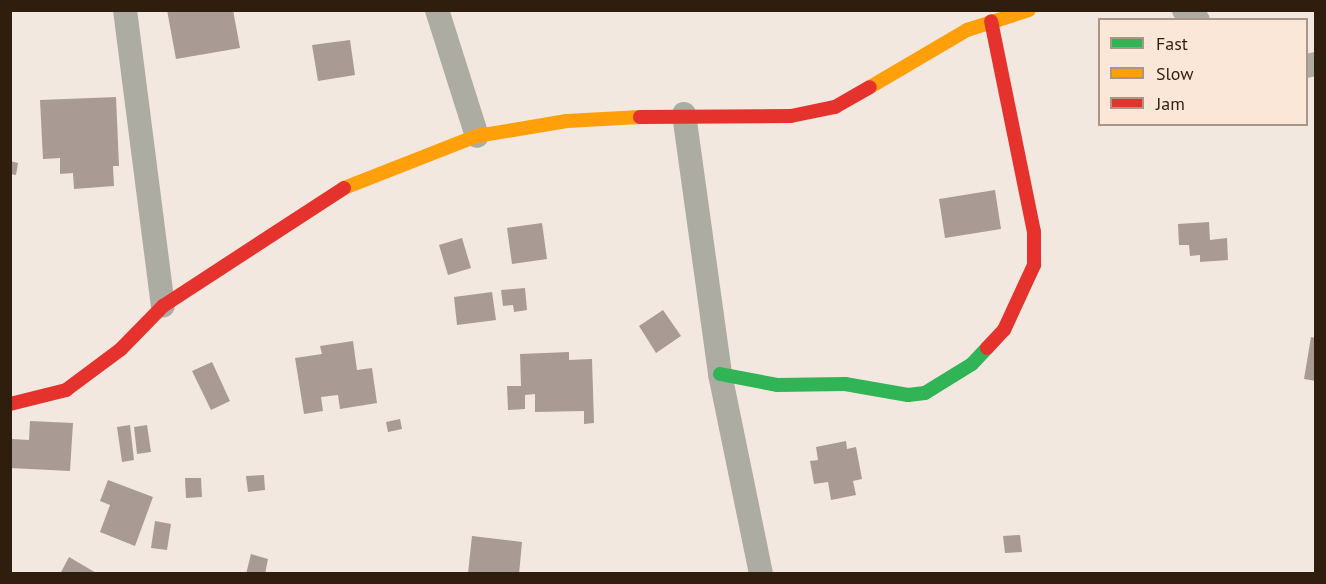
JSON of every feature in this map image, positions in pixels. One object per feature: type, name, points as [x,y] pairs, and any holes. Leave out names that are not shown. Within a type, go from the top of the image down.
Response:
[{"type":"street","points":[[125,10],[163,306]]},
{"type":"street","points":[[436,10],[477,136]]},
{"type":"street","points":[[10,404],[66,390],[121,349],[163,306],[348,185],[477,136],[567,121],[684,114],[791,117],[834,107],[967,30],[1029,10]]},
{"type":"street","points":[[720,374],[777,385],[845,384],[908,395],[925,393],[972,364],[1004,330],[1034,265],[1034,232],[991,21]]},
{"type":"street","points":[[684,114],[720,374],[761,573]]},
{"type":"building","points":[[167,10],[233,10],[240,48],[176,59]]},
{"type":"building","points":[[350,40],[355,75],[318,81],[312,45]]},
{"type":"building","points":[[116,97],[119,166],[113,166],[114,186],[74,189],[73,173],[60,174],[60,158],[43,159],[40,100]]},
{"type":"building","points":[[10,161],[18,163],[16,175],[10,174]]},
{"type":"building","points":[[995,190],[1001,229],[945,238],[939,199]]},
{"type":"building","points":[[1209,222],[1210,240],[1227,238],[1228,260],[1200,262],[1200,255],[1190,256],[1189,245],[1179,245],[1178,224]]},
{"type":"building","points":[[542,223],[547,259],[512,264],[507,228]]},
{"type":"building","points":[[462,238],[471,268],[448,275],[439,245]]},
{"type":"building","points":[[525,288],[527,310],[514,312],[513,305],[503,306],[501,290]]},
{"type":"building","points":[[492,292],[496,320],[457,325],[454,297]]},
{"type":"building","points":[[663,310],[681,336],[656,353],[639,326]]},
{"type":"building","points":[[1311,337],[1316,338],[1316,381],[1304,379]]},
{"type":"building","points":[[353,341],[357,370],[372,368],[377,403],[340,409],[338,395],[321,397],[323,411],[304,414],[295,358],[322,354],[320,346]]},
{"type":"building","points":[[569,352],[569,360],[592,359],[594,423],[584,424],[584,411],[535,412],[535,394],[525,395],[525,409],[508,410],[507,386],[521,386],[520,354]]},
{"type":"building","points":[[212,362],[230,401],[211,410],[192,371]]},
{"type":"building","points":[[400,419],[402,429],[388,432],[386,422]]},
{"type":"building","points":[[30,421],[73,423],[70,471],[10,468],[12,439],[29,440]]},
{"type":"building","points":[[130,425],[134,460],[122,462],[117,427]]},
{"type":"building","points":[[147,425],[151,452],[137,454],[134,427]]},
{"type":"building","points":[[846,441],[847,449],[856,447],[862,479],[853,481],[856,495],[831,500],[828,482],[814,484],[810,461],[818,460],[816,447]]},
{"type":"building","points":[[264,475],[265,490],[248,492],[246,476]]},
{"type":"building","points":[[185,478],[201,478],[202,497],[186,498]]},
{"type":"building","points":[[108,480],[153,497],[135,546],[100,532],[110,505],[100,501]]},
{"type":"building","points":[[155,521],[171,524],[167,550],[151,548]]},
{"type":"building","points":[[1020,535],[1022,552],[1005,553],[1003,536]]},
{"type":"building","points":[[472,536],[522,542],[519,574],[468,573]]},
{"type":"building","points":[[251,554],[268,559],[265,574],[246,574]]},
{"type":"building","points":[[69,557],[98,574],[60,574]]},
{"type":"traffic: fast","points":[[720,374],[777,385],[845,384],[908,395],[925,393],[972,364],[987,348]]},
{"type":"traffic: slow","points":[[870,87],[967,30],[1029,10]]},
{"type":"traffic: slow","points":[[344,188],[477,136],[567,121],[640,117]]},
{"type":"traffic: jam","points":[[987,348],[1004,330],[1034,265],[1034,232],[991,21]]},
{"type":"traffic: jam","points":[[640,117],[791,116],[835,107],[870,87]]},
{"type":"traffic: jam","points":[[10,404],[66,390],[121,349],[163,306],[344,188]]}]
